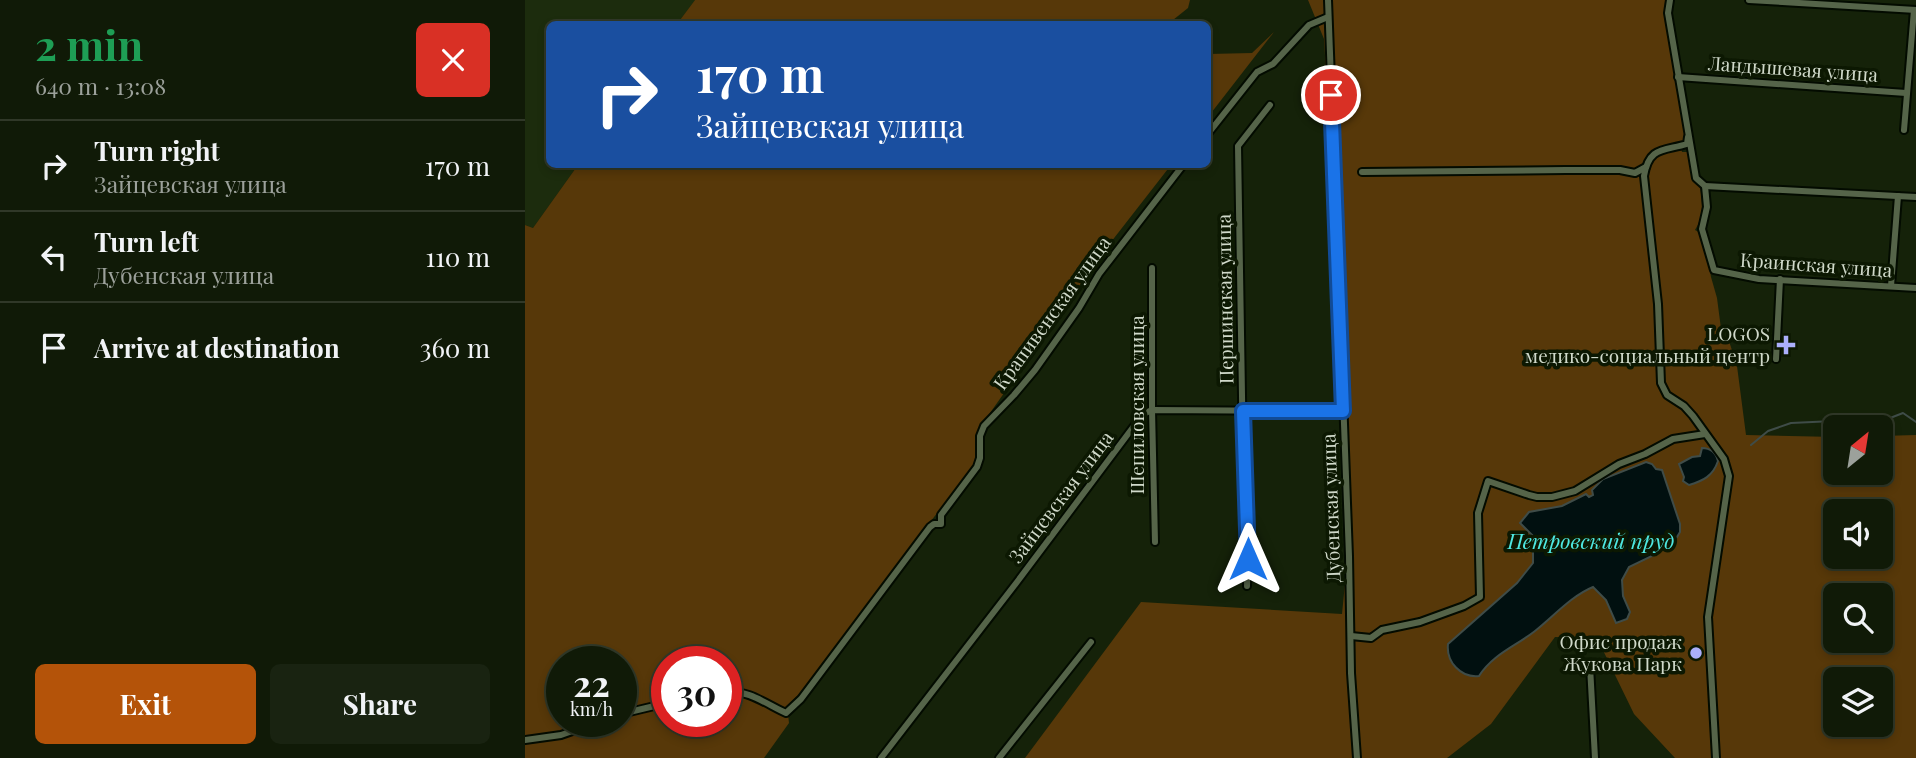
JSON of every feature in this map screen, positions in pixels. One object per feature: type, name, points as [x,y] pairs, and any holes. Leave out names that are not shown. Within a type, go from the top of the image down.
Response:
[{"type":"street","name":"Дубенская улица","points":[[1328,0],[1353,711],[1357,758]]},
{"type":"street","points":[[1670,0],[1668,13],[1688,137],[1696,178],[1705,186],[1916,197]]},
{"type":"street","points":[[1749,0],[1915,10],[1904,130]]},
{"type":"street","points":[[1211,130],[1257,72],[1273,64],[1309,25],[1328,17]]},
{"type":"street","name":"Ландышевая улица","points":[[1678,77],[1906,93]]},
{"type":"street","name":"Першинская улица","points":[[1247,586],[1238,146],[1270,105]]},
{"type":"street","points":[[1688,137],[1687,144],[1664,148],[1652,154],[1646,167],[1645,187],[1658,304],[1661,383],[1667,395],[1686,408],[1724,459],[1730,476],[1708,617],[1716,758]]},
{"type":"street","points":[[1362,172],[1620,170],[1635,173],[1646,167]]},
{"type":"street","name":"Крапивенская улица","points":[[742,693],[786,713],[801,699],[930,527],[941,524],[941,516],[977,467],[980,458],[980,436],[984,426],[1035,370],[1080,308],[1099,274],[1181,168]]},
{"type":"street","name":"Краинская улица","points":[[1705,186],[1707,207],[1702,229],[1714,271],[1740,276],[1916,288]]},
{"type":"street","points":[[1891,286],[1898,196]]},
{"type":"street","name":"Шепиловская улица","points":[[1152,268],[1155,542]]},
{"type":"street","points":[[1776,359],[1780,279]]},
{"type":"street","points":[[1152,410],[1343,411]]},
{"type":"street","name":"Зайцевская улица","points":[[881,758],[1138,419],[1145,412],[1152,410]]},
{"type":"street","points":[[1351,636],[1371,638],[1381,629],[1420,622],[1481,597],[1478,513],[1488,481],[1535,497],[1552,497],[1575,491],[1619,464],[1673,439],[1705,434]]},
{"type":"street","points":[[999,758],[1091,642]]},
{"type":"street","points":[[1590,666],[1595,758]]},
{"type":"street","points":[[525,740],[547,737]]},
{"type":"shaded area","points":[[525,0],[695,0],[679,21],[546,21],[546,168],[576,168],[533,228],[525,225]]},
{"type":"shaded area","points":[[695,0],[1190,0],[1188,8],[1172,21],[679,21]]},
{"type":"shaded area","points":[[1308,0],[1665,0],[1672,59],[1687,136],[1680,144],[1682,152],[1690,152],[1701,191],[1702,211],[1695,230],[1704,235],[1723,344],[1729,341],[1737,366],[1746,435],[1823,437],[1823,485],[1893,485],[1893,436],[1916,435],[1916,758],[1675,758],[1634,714],[1597,638],[1555,637],[1491,724],[1447,758],[1025,758],[1141,602],[1342,614],[1347,563],[1334,206],[1324,39]]},
{"type":"shaded area","points":[[1274,32],[1211,113],[1211,54],[1252,53]]},
{"type":"shaded area","points":[[576,168],[1169,168],[1104,251],[978,430],[978,459],[975,465],[787,706],[789,723],[764,758],[525,758],[525,225],[533,228]]},
{"type":"water","points":[[1702,448],[1712,452],[1718,461],[1707,477],[1689,485],[1683,481],[1679,464],[1700,456]]},
{"type":"water","name":"Петровский пруд","points":[[1646,462],[1662,470],[1680,524],[1680,532],[1652,556],[1629,567],[1622,580],[1623,596],[1630,612],[1627,619],[1616,623],[1606,600],[1593,587],[1577,596],[1535,631],[1498,656],[1479,676],[1466,674],[1456,668],[1449,657],[1448,644],[1517,583],[1533,563],[1533,536],[1520,523],[1529,512],[1562,506],[1586,494],[1589,497],[1603,479]]},
{"type":"waterway","points":[[1751,445],[1768,431],[1791,423],[1834,421],[1867,427],[1903,413],[1916,422]]},
{"type":"place","name":"LOGOS медико-социальный центр","points":[[1786,345]]},
{"type":"place","name":"Офис продаж Жукова Парк","points":[[1696,653]]},
{"type":"route","points":[[1248,559],[1243,411],[1343,411],[1331,95]]}]
